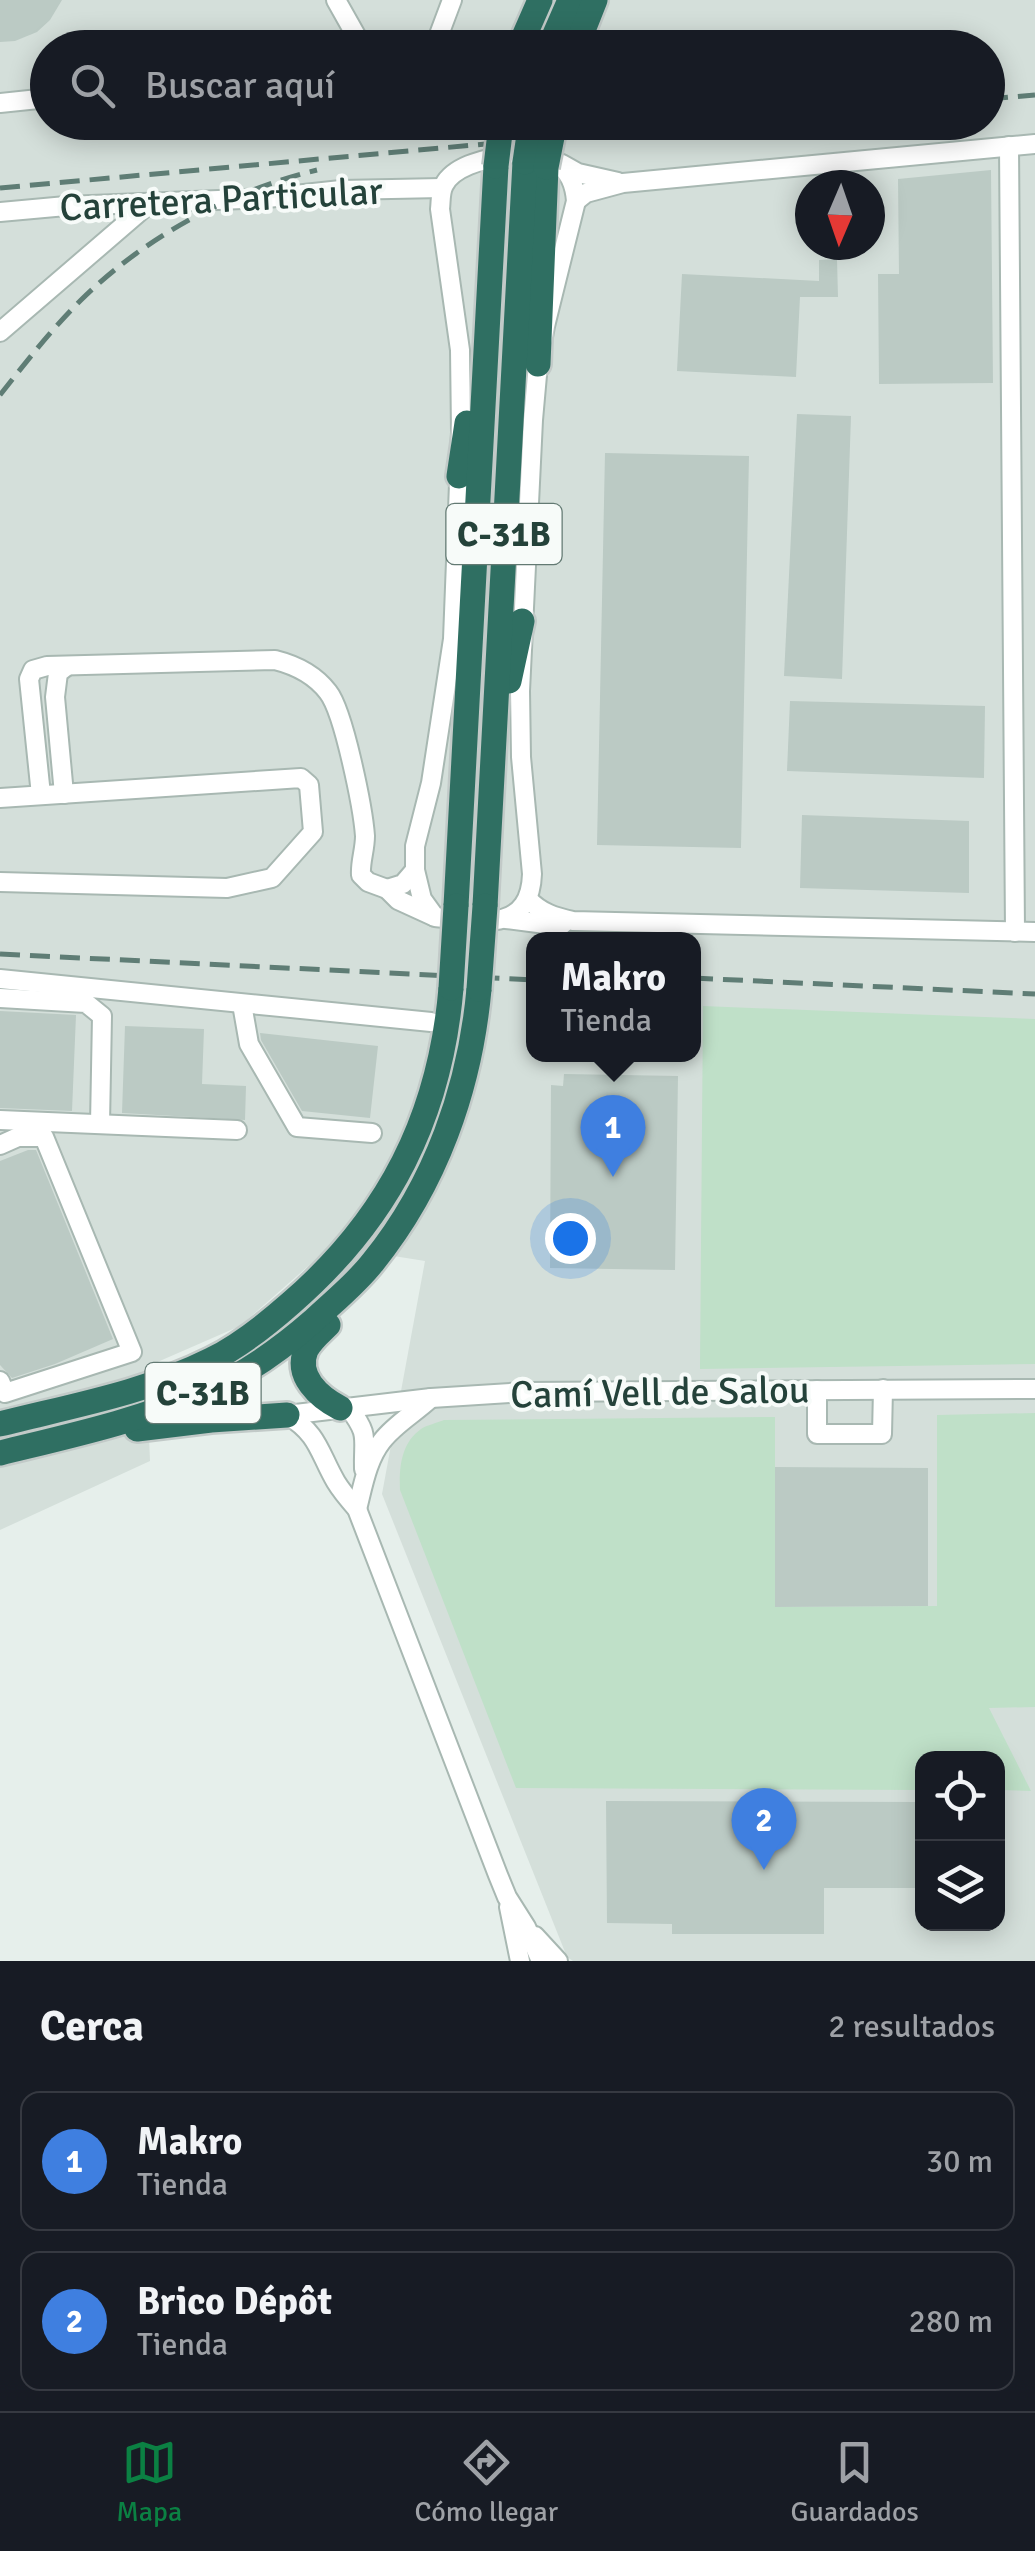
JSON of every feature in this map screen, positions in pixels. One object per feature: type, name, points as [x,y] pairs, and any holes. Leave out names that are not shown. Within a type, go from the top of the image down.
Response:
[{"type":"highway","points":[[527,30],[540,0]]},
{"type":"highway","points":[[557,30],[570,0]]},
{"type":"highway","points":[[584,30],[596,0]]},
{"type":"highway","name":"C-31B","points":[[0,1424],[168,1378],[221,1355],[271,1321],[326,1272],[366,1225],[418,1132],[437,1076],[444,1008],[446,912],[462,766],[499,140]]},
{"type":"highway","name":"C-31B","points":[[0,1453],[142,1417],[232,1379],[265,1358],[302,1330],[371,1264],[402,1222],[440,1152],[470,1058],[495,912],[490,794],[543,164],[541,140]]},
{"type":"highway","points":[[538,364],[543,164]]},
{"type":"highway","points":[[459,476],[487,325]]},
{"type":"highway","points":[[490,794],[522,621]]},
{"type":"highway","points":[[453,638],[462,766]]},
{"type":"highway","points":[[341,1408],[326,1401],[313,1388],[304,1370],[305,1352],[353,1300],[371,1264]]},
{"type":"highway","points":[[62,1438],[211,1420],[287,1416]]},
{"type":"street","points":[[336,0],[353,30]]},
{"type":"street","points":[[441,30],[452,0]]},
{"type":"street","points":[[0,103],[30,100]]},
{"type":"street","points":[[576,202],[586,194],[623,183],[1035,144]]},
{"type":"street","points":[[1009,146],[1014,932]]},
{"type":"street","points":[[442,188],[451,174],[516,152],[543,155],[543,164]]},
{"type":"street","points":[[543,164],[623,183]]},
{"type":"street","points":[[543,164],[575,190],[576,202]]},
{"type":"street","name":"Carretera Particular","points":[[0,212],[268,198],[342,190],[442,188]]},
{"type":"street","name":"C-31B","points":[[442,188],[440,208],[460,350],[453,638],[440,734],[414,870],[422,899],[446,912]]},
{"type":"street","points":[[0,332],[150,202]]},
{"type":"street","name":"C-31B","points":[[528,899],[532,874],[521,758],[522,621],[532,438],[538,364],[576,202]]},
{"type":"street","points":[[41,795],[29,679],[33,670],[47,666],[275,660],[310,676],[328,692],[340,715],[363,820],[361,875],[368,882],[387,889],[398,900],[470,921],[495,912],[523,909],[528,899],[551,916],[573,922]]},
{"type":"street","points":[[64,794],[55,697],[58,674],[67,666]]},
{"type":"street","points":[[0,798],[302,778],[309,785],[313,832],[272,878],[226,888],[0,882]]},
{"type":"street","points":[[387,889],[403,884],[414,870]]},
{"type":"street","points":[[495,912],[554,926],[573,922],[1035,932]]},
{"type":"street","points":[[0,979],[242,1004],[444,1008]]},
{"type":"street","points":[[0,998],[86,1003],[102,1016],[100,1124]]},
{"type":"street","points":[[242,1004],[249,1044],[297,1127],[372,1132]]},
{"type":"street","points":[[0,1120],[237,1130]]},
{"type":"street","points":[[0,1145],[18,1137],[44,1136],[132,1352],[5,1393],[0,1381]]},
{"type":"street","points":[[80,1369],[98,1399]]},
{"type":"street","points":[[28,1386],[31,1416]]},
{"type":"street","points":[[817,1390],[817,1434],[882,1434],[882,1389]]},
{"type":"street","name":"Camí Vell de Salou","points":[[287,1416],[431,1398],[525,1392],[1035,1389]]},
{"type":"street","points":[[364,1479],[382,1441],[431,1398]]},
{"type":"street","points":[[326,1457],[324,1432],[328,1420],[341,1408],[362,1426],[366,1438],[364,1479],[357,1509]]},
{"type":"street","points":[[287,1416],[304,1425],[315,1438],[337,1484],[357,1509],[507,1896],[520,1961]]},
{"type":"street","points":[[507,1896],[541,1961]]},
{"type":"street","points":[[526,1927],[558,1961]]},
{"type":"shaded area","points":[[0,0],[1035,0],[1035,1961],[573,1961],[567,1957],[382,1494],[425,1261],[331,1246],[240,1326],[146,1367],[150,1461],[0,1530]]},
{"type":"green space","points":[[703,1006],[1035,1019],[1035,1364],[700,1369]]},
{"type":"green space","points":[[1035,1413],[1035,1707],[989,1708],[1031,1791],[1005,1790],[1005,1751],[915,1751],[915,1790],[516,1788],[400,1490],[405,1449],[414,1435],[444,1420],[775,1417],[775,1607],[937,1606],[937,1415]]},
{"type":"building","points":[[0,0],[62,0],[39,30],[30,30],[30,35],[15,41],[0,42]]},
{"type":"building","points":[[991,170],[993,383],[879,384],[878,274],[899,274],[898,179]]},
{"type":"building","points":[[819,260],[837,260],[838,297],[800,297],[796,377],[677,371],[682,274],[819,281]]},
{"type":"building","points":[[797,414],[851,416],[842,679],[784,676]]},
{"type":"building","points":[[605,453],[749,456],[741,848],[597,845]]},
{"type":"building","points":[[790,701],[985,706],[984,778],[787,771]]},
{"type":"building","points":[[802,815],[969,821],[969,893],[800,888]]},
{"type":"building","points":[[0,1011],[76,1015],[72,1111],[0,1108]]},
{"type":"building","points":[[125,1026],[204,1029],[202,1084],[246,1086],[245,1120],[122,1113]]},
{"type":"building","points":[[260,1033],[378,1046],[370,1118],[302,1111]]},
{"type":"building","points":[[564,1074],[678,1076],[675,1270],[550,1268],[551,1085],[563,1086]]},
{"type":"building","points":[[36,1150],[113,1339],[12,1378],[0,1365],[0,1161]]},
{"type":"building","points":[[775,1467],[928,1468],[928,1606],[775,1607]]},
{"type":"building","points":[[606,1801],[915,1802],[915,1888],[824,1888],[824,1934],[672,1934],[672,1924],[607,1923]]},
{"type":"railway","points":[[1005,98],[1035,95]]},
{"type":"railway","points":[[0,188],[529,140]]},
{"type":"railway","points":[[0,395],[70,311],[133,256],[221,204],[317,170]]},
{"type":"railway","points":[[0,954],[526,980]]},
{"type":"railway","points":[[701,978],[1035,994]]},
{"type":"place","name":"Makro","points":[[613,1177]]},
{"type":"place","name":"Brico Dépôt","points":[[764,1870]]}]
